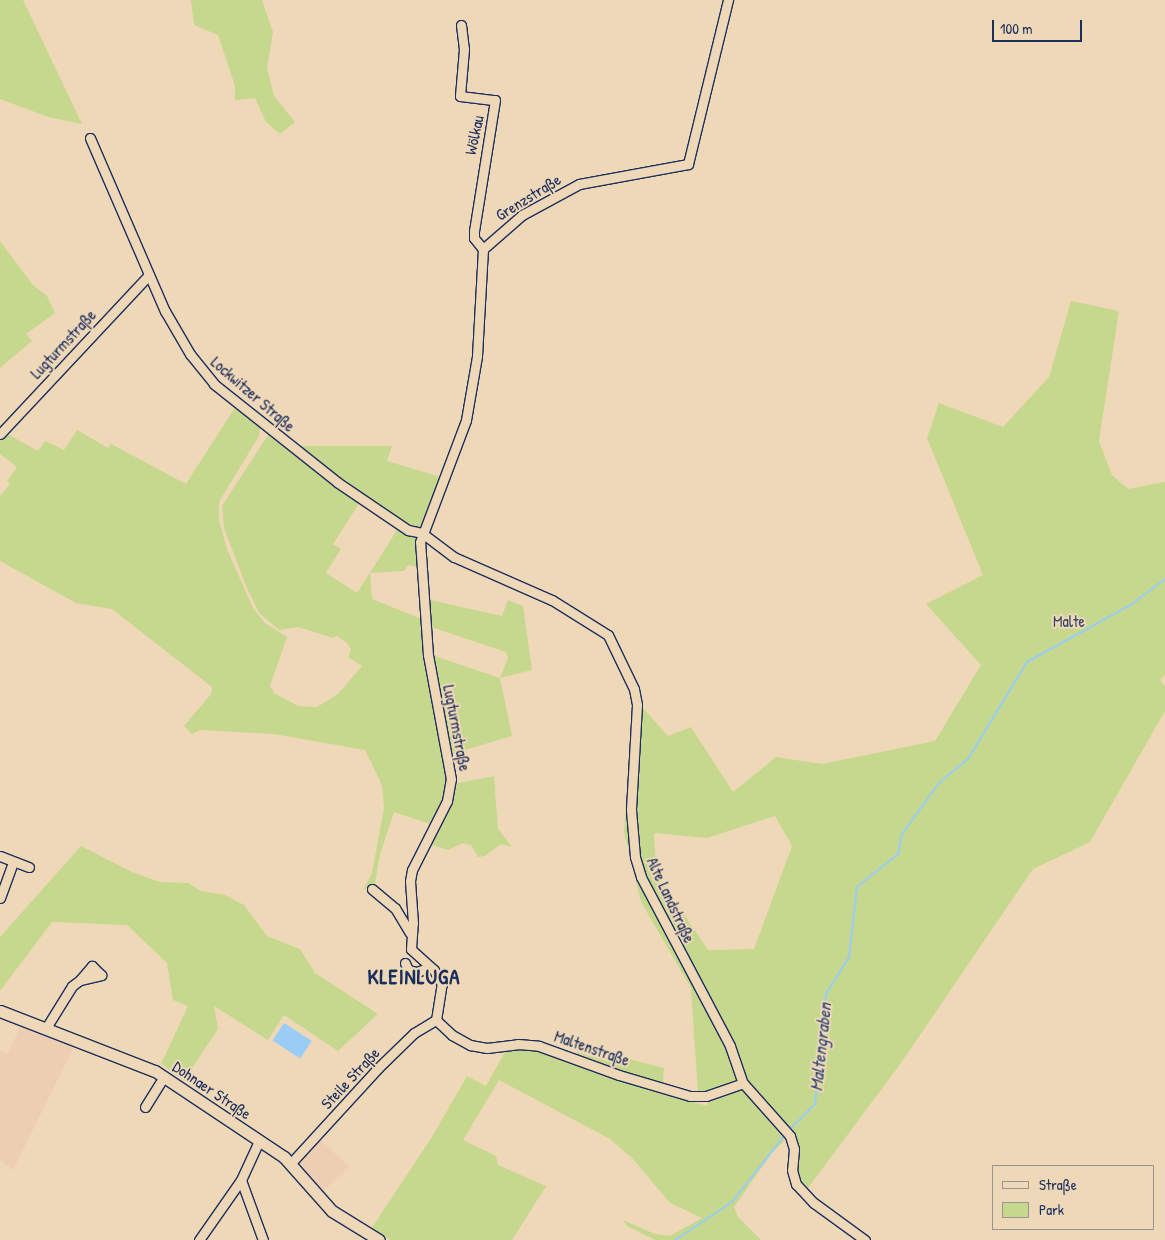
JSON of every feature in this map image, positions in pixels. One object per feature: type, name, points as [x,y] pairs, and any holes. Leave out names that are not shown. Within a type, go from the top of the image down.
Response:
[{"type":"main road","name":"Dohnaer Straße","points":[[0,1011],[132,1060],[164,1077],[291,1163],[332,1211],[378,1240]]},
{"type":"street","name":"Grenzstraße","points":[[483,249],[522,215],[579,184],[688,164],[728,0]]},
{"type":"street","name":"Wölkau","points":[[461,25],[464,48],[460,96],[495,100],[474,230],[474,238],[483,249]]},
{"type":"street","name":"Lockwitzer Straße","points":[[90,138],[149,275],[190,354],[214,384],[337,482],[408,530],[422,533]]},
{"type":"street","points":[[422,533],[443,488],[466,420],[478,356],[483,249]]},
{"type":"street","name":"Lugturmstraße","points":[[0,434],[149,275]]},
{"type":"street","name":"Lugturmstraße","points":[[422,533],[428,655],[452,779],[447,801],[411,876],[413,923],[410,933],[411,949],[430,967]]},
{"type":"street","name":"Alte Landstraße","points":[[422,533],[454,557],[552,600],[608,635],[634,690],[637,705],[631,810],[636,862],[693,980],[730,1046],[743,1083],[787,1132],[794,1149],[792,1176],[803,1194],[865,1240]]},
{"type":"street","points":[[0,856],[29,866]]},
{"type":"street","points":[[0,898],[13,862]]},
{"type":"street","points":[[372,889],[398,912],[410,933]]},
{"type":"street","points":[[405,963],[408,970],[417,972],[430,967],[442,984],[436,1020]]},
{"type":"street","points":[[46,1028],[72,986],[80,980]]},
{"type":"street","name":"Maltenstraße","points":[[436,1020],[470,1045],[487,1048],[518,1044],[539,1046],[619,1075],[690,1096],[706,1096],[743,1083]]},
{"type":"street","name":"Steile Straße","points":[[291,1163],[378,1068],[414,1032],[436,1020]]},
{"type":"street","points":[[145,1107],[164,1077]]},
{"type":"street","points":[[199,1240],[241,1180],[259,1141]]},
{"type":"street","points":[[241,1180],[263,1240]]},
{"type":"shaded area","points":[[20,1027],[74,1047],[13,1170],[0,1160],[0,1051],[8,1054]]},
{"type":"shaded area","points":[[321,1140],[349,1167],[322,1192],[300,1163]]},
{"type":"green space","points":[[0,0],[23,0],[82,124],[48,117],[0,99]]},
{"type":"green space","points":[[191,0],[262,0],[273,32],[267,68],[274,96],[295,122],[280,134],[266,122],[255,98],[235,100],[235,86],[218,35],[194,25]]},
{"type":"green space","points":[[0,241],[33,285],[47,296],[55,313],[26,334],[32,341],[0,368]]},
{"type":"green space","name":"Malte","points":[[1071,301],[1119,311],[1099,441],[1112,475],[1128,489],[1165,482],[1165,675],[1160,680],[1165,686],[1165,711],[1090,842],[1033,869],[901,1063],[808,1188],[795,1176],[795,1144],[740,1082],[698,1094],[691,988],[641,902],[624,832],[630,743],[643,708],[668,736],[691,727],[733,792],[776,757],[822,764],[935,741],[981,665],[926,604],[983,575],[927,438],[939,403],[1003,427],[1049,377]],"holes":[[[775,816],[792,846],[754,949],[708,950],[656,873],[654,833],[707,838]]]},
{"type":"green space","points":[[236,406],[260,426],[259,436],[219,502],[219,520],[227,549],[253,608],[265,623],[287,637],[270,686],[274,693],[298,706],[317,707],[338,694],[362,666],[348,657],[351,650],[348,644],[337,636],[333,638],[298,627],[280,630],[259,613],[246,586],[224,528],[222,506],[268,435],[273,434],[360,502],[333,544],[341,549],[326,573],[357,593],[399,527],[419,536],[420,567],[408,565],[404,571],[370,573],[372,599],[424,620],[449,786],[433,825],[394,812],[379,858],[375,884],[363,890],[372,873],[384,808],[382,785],[365,750],[274,734],[200,730],[192,734],[184,726],[211,694],[212,687],[112,609],[76,603],[0,561],[0,496],[10,484],[7,481],[17,467],[0,454],[0,437],[4,432],[38,451],[45,441],[64,450],[77,430],[108,448],[111,444],[186,484]]},
{"type":"green space","points":[[295,446],[392,446],[387,461],[444,478],[420,528],[410,528],[338,480]]},
{"type":"green space","points":[[426,599],[502,616],[508,600],[523,606],[532,670],[500,678],[508,658],[506,652],[428,626]]},
{"type":"green space","points":[[429,654],[500,678],[512,736],[448,755]]},
{"type":"green space","points":[[494,776],[498,829],[512,847],[501,844],[485,856],[478,857],[471,845],[463,843],[448,850],[428,844],[453,784]]},
{"type":"green space","points":[[81,846],[132,872],[160,882],[188,883],[201,891],[225,895],[244,905],[267,936],[300,949],[315,973],[378,1014],[338,1051],[284,1015],[268,1040],[214,1006],[218,1029],[184,1080],[161,1064],[188,1006],[173,1000],[167,963],[127,925],[52,922],[0,991],[0,937]]},
{"type":"green space","points":[[507,1048],[538,1048],[617,1079],[707,1106],[708,1098],[739,1086],[785,1140],[771,1154],[734,1207],[738,1217],[761,1240],[655,1240],[627,1226],[623,1220],[655,1234],[670,1236],[702,1218],[670,1203],[632,1158],[610,1139],[499,1080],[463,1140],[496,1156],[498,1165],[546,1186],[512,1240],[391,1240],[371,1229],[432,1137],[467,1076],[486,1086]]},
{"type":"green space","points":[[577,1052],[606,1061],[617,1056],[664,1068],[663,1083],[575,1056]]},
{"type":"water","points":[[284,1023],[312,1041],[300,1059],[273,1041]]},
{"type":"waterway","name":"Maltengraben","points":[[789,1130],[815,1104],[826,994],[849,957],[857,887],[898,854],[902,834],[939,783],[968,759],[1027,662],[1132,604],[1165,579]]},
{"type":"waterway","name":"Maltengraben","points":[[675,1240],[732,1202],[784,1136]]},
{"type":"district","name":"KLEINLUGA","points":[[414,977]]}]
